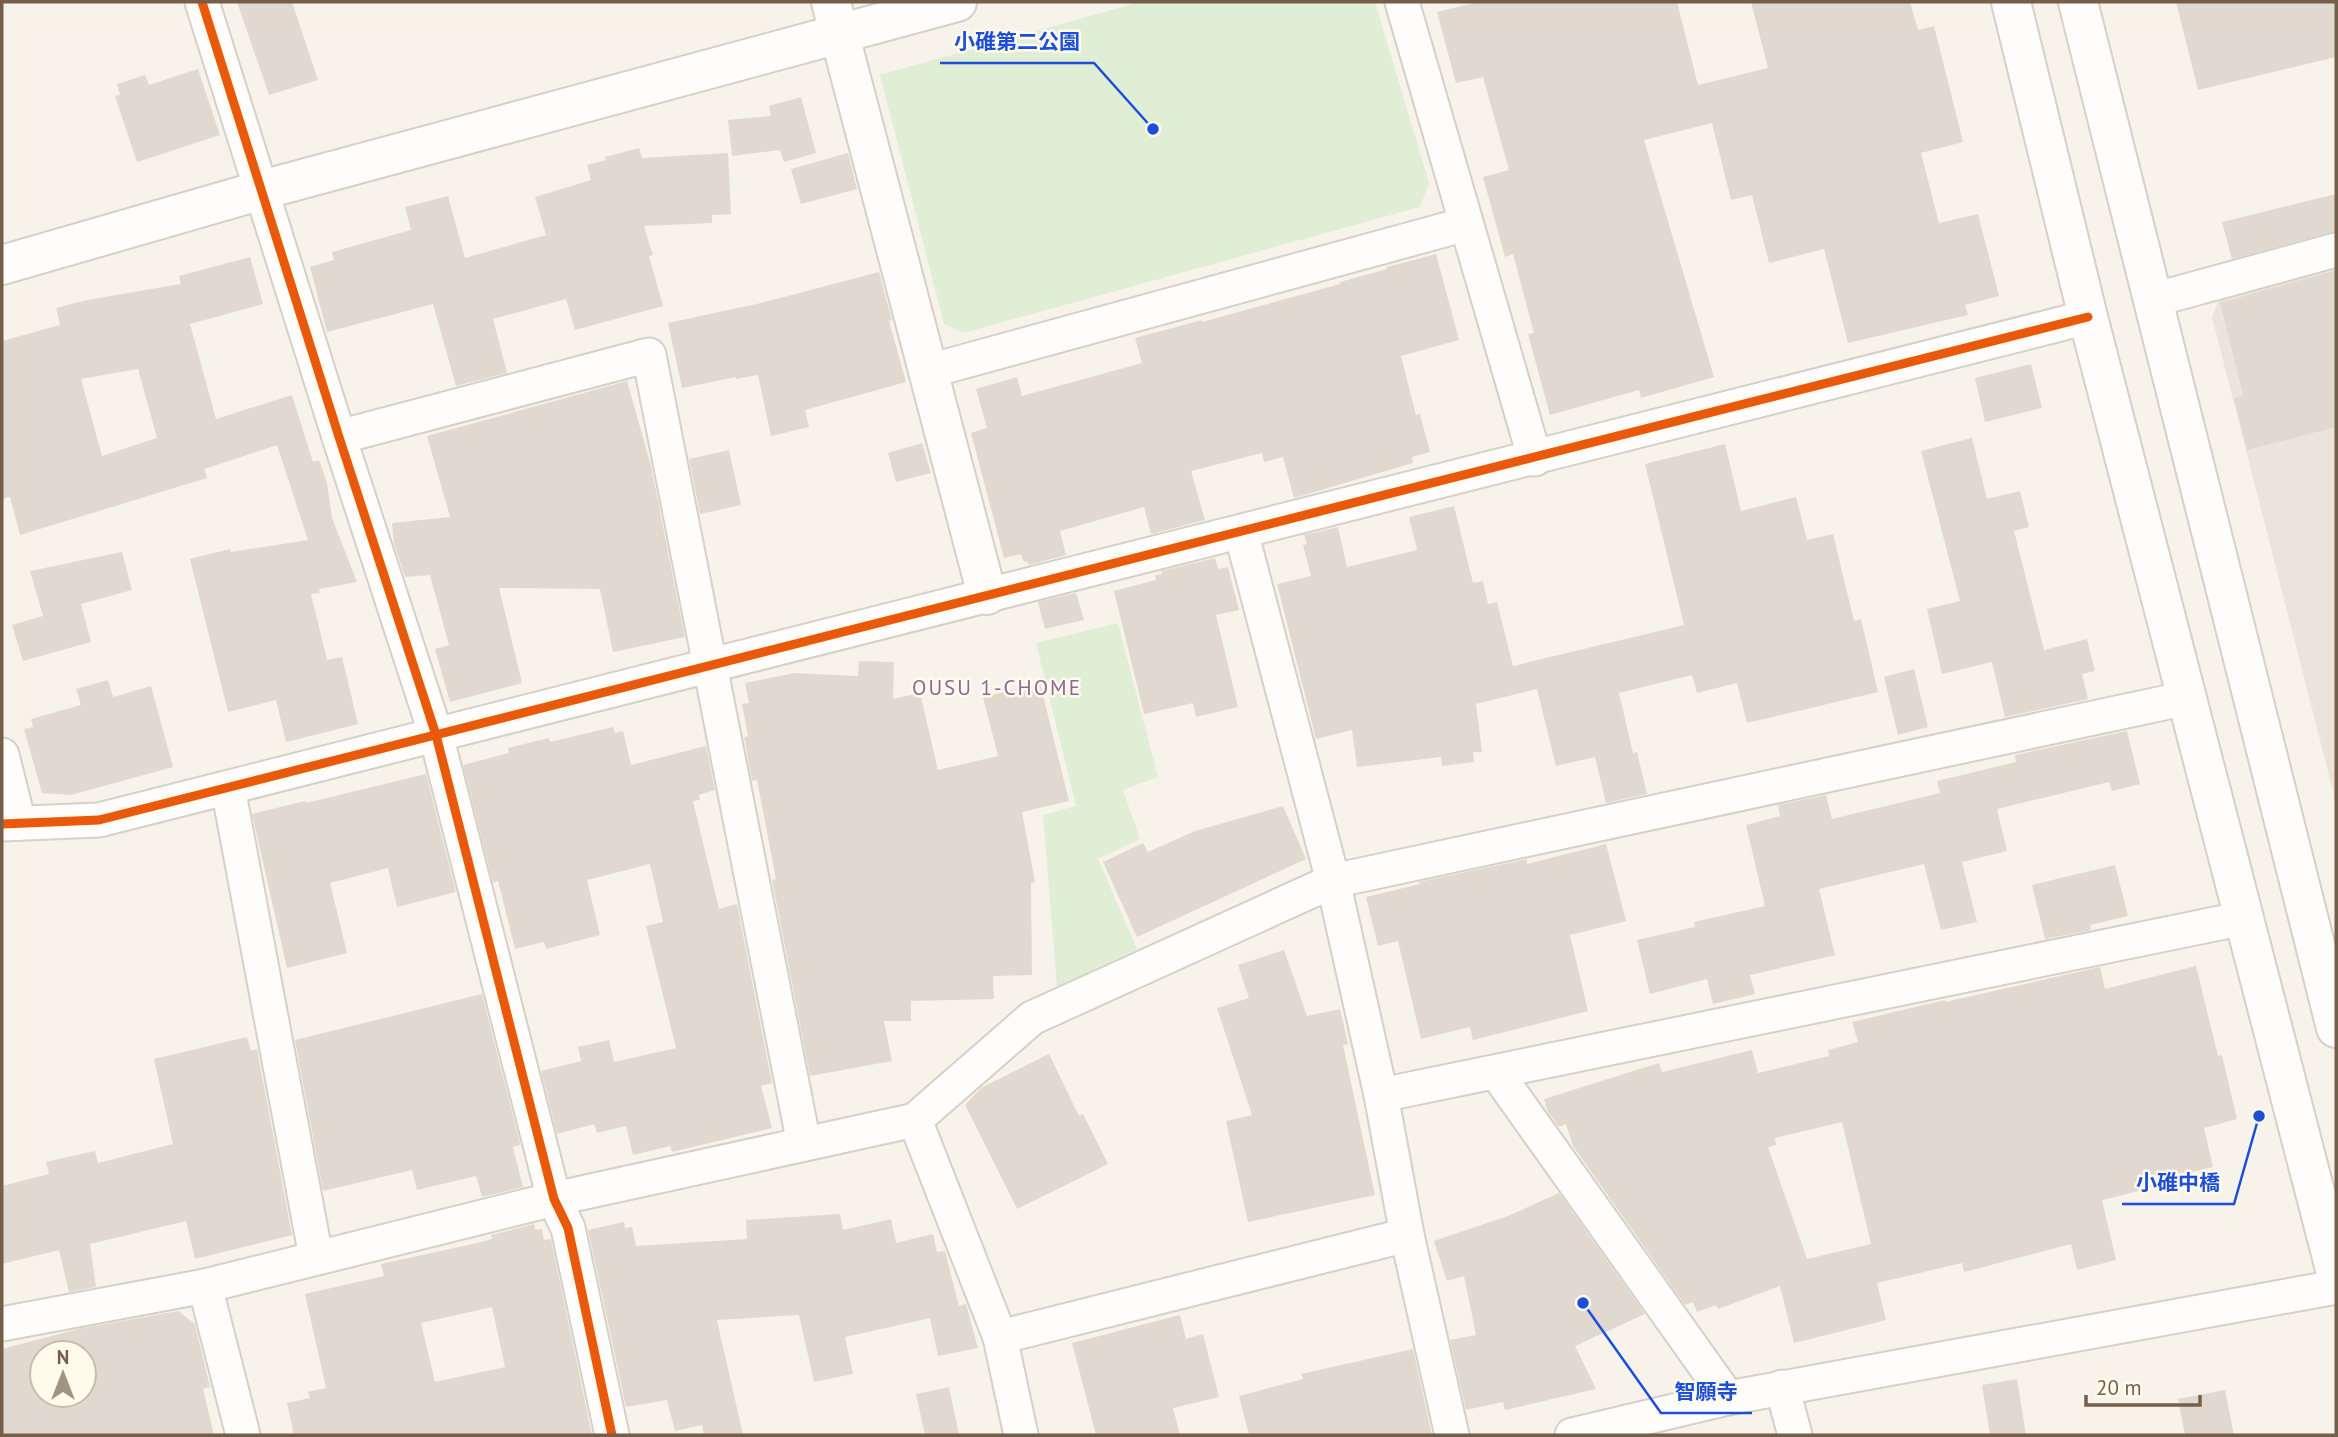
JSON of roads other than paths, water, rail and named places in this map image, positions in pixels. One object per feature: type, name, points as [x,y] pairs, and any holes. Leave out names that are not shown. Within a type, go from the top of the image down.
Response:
[{"type":"street","points":[[202,2],[436,735],[554,1199],[568,1227],[612,1435]]},
{"type":"street","points":[[2,265],[835,18],[957,2]]},
{"type":"street","points":[[1402,2],[1535,459]]},
{"type":"street","points":[[2011,2],[2088,317],[2336,1273]]},
{"type":"street","points":[[2078,2],[2336,1028]]},
{"type":"street","points":[[835,18],[987,596]]},
{"type":"street","points":[[929,371],[1466,224]]},
{"type":"street","points":[[2153,300],[2336,250]]},
{"type":"street","points":[[2,754],[10,823],[99,820],[2088,317]]},
{"type":"street","points":[[339,437],[649,355],[804,1144]]},
{"type":"street","points":[[1241,532],[1333,881],[1452,1435]]},
{"type":"street","points":[[2,1324],[205,1286],[554,1199],[915,1120],[1032,1018],[1333,881],[2188,698]]},
{"type":"street","points":[[228,788],[316,1257]]},
{"type":"street","points":[[1381,1096],[2244,918]]},
{"type":"street","points":[[1496,1072],[1728,1398]]},
{"type":"street","points":[[915,1120],[1000,1338],[1021,1435]]},
{"type":"street","points":[[1000,1338],[1407,1235]]},
{"type":"street","points":[[205,1286],[243,1435]]},
{"type":"street","points":[[1572,1435],[1782,1387],[2336,1287]]},
{"type":"street","points":[[1782,1387],[1795,1435]]},
{"type":"place","name":"小碓第二公園","points":[[1153,129]]},
{"type":"place","name":"小碓中橋","points":[[2259,1116]]},
{"type":"place","name":"智願寺","points":[[1583,1303]]},
{"type":"district","name":"OUSU 1-CHOME","points":[[997,688]]}]
